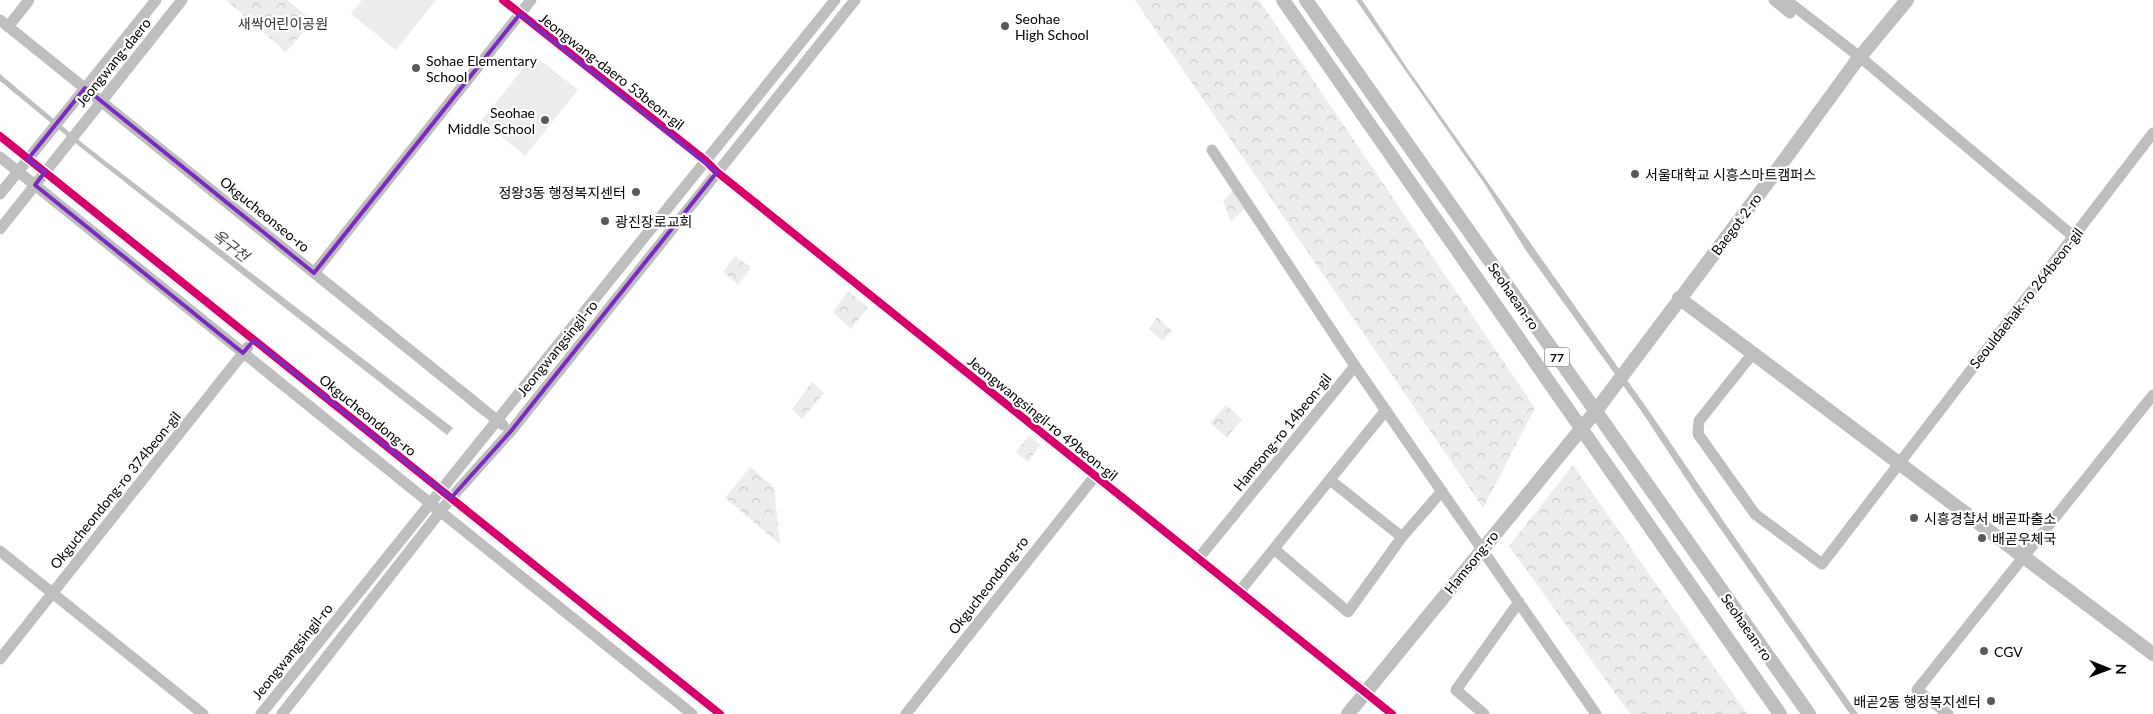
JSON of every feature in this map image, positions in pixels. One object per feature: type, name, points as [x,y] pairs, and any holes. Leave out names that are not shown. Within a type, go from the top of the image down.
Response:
[{"type":"main road","name":"Seohaean-ro","points":[[1283,0],[1780,714]]},
{"type":"main road","name":"Seohaean-ro","points":[[1306,0],[1809,714]]},
{"type":"main road","name":"Baegot 2-ro","points":[[1607,394],[1777,170],[1857,60],[1907,0]]},
{"type":"main road","points":[[1680,298],[2153,654]]},
{"type":"main road","name":"Hamsong-ro","points":[[1348,714],[1595,412],[1607,394]]},
{"type":"street","points":[[4,24],[29,0]]},
{"type":"street","name":"Jeongwang-daero","points":[[28,159],[156,0]]},
{"type":"street","name":"Jeongwang-daero","points":[[45,172],[182,0]]},
{"type":"street","name":"Jeongwang-daero 53beon-gil","points":[[503,0],[706,161]]},
{"type":"street","points":[[314,273],[531,0]]},
{"type":"street","name":"Jeongwangsingil-ro","points":[[262,714],[835,0]]},
{"type":"street","name":"Jeongwangsingil-ro","points":[[282,714],[451,498],[511,431],[855,0]]},
{"type":"street","points":[[1774,0],[1857,60]]},
{"type":"street","points":[[1786,0],[2073,236]]},
{"type":"street","name":"Okgucheonseo-ro","points":[[4,24],[511,431]]},
{"type":"street","name":"Seouldaehak-ro 264beon-gil","points":[[1753,353],[1699,421],[1698,434],[1755,514],[1822,564],[2153,133]]},
{"type":"street","name":"Okgucheondong-ro","points":[[0,136],[720,714]]},
{"type":"street","points":[[1212,150],[1355,366],[1595,713]]},
{"type":"street","points":[[0,157],[692,714]]},
{"type":"street","points":[[0,194],[28,159]]},
{"type":"street","name":"Jeongwangsingil-ro 49beon-gil","points":[[706,161],[717,172],[1392,714]]},
{"type":"street","points":[[0,228],[45,172]]},
{"type":"street","name":"Okgucheondong-ro 374beon-gil","points":[[0,659],[254,340]]},
{"type":"street","name":"Hamsong-ro 14beon-gil","points":[[1198,559],[1355,366]]},
{"type":"street","points":[[1948,714],[1917,690],[2153,395]]},
{"type":"street","points":[[1240,592],[1386,410]]},
{"type":"street","name":"Okgucheondong-ro","points":[[906,714],[1095,476]]},
{"type":"street","points":[[1330,480],[1402,537]]},
{"type":"street","points":[[1274,549],[1348,612],[1402,537],[1442,491]]},
{"type":"street","points":[[0,551],[203,714]]},
{"type":"street","points":[[1484,714],[1456,690],[1519,602]]},
{"type":"highlighted area","points":[[520,14],[717,172],[511,431],[451,498],[254,340],[243,353],[35,185],[45,172],[28,159],[85,88],[314,273]]},
{"type":"green space","name":"새싹어린이공원","points":[[226,0],[287,0],[313,21],[286,52]]},
{"type":"green space","points":[[362,0],[436,0],[396,50],[351,14]]},
{"type":"green space","points":[[1135,0],[1259,0],[1535,408],[1483,508]]},
{"type":"green space","points":[[534,55],[578,90],[525,156],[482,120]]},
{"type":"green space","points":[[1234,189],[1246,207],[1231,222],[1223,201]]},
{"type":"green space","points":[[735,256],[751,268],[738,285],[723,272]]},
{"type":"green space","points":[[848,291],[868,307],[851,329],[833,312]]},
{"type":"green space","points":[[1157,317],[1172,331],[1162,341],[1149,329]]},
{"type":"green space","points":[[812,382],[824,393],[802,419],[792,409]]},
{"type":"green space","points":[[1226,405],[1242,419],[1227,438],[1210,423]]},
{"type":"green space","points":[[1029,435],[1040,445],[1028,462],[1016,452]]},
{"type":"green space","points":[[1573,465],[1747,714],[1630,714],[1509,546]]},
{"type":"green space","points":[[750,467],[774,487],[780,544],[725,498]]},
{"type":"shaded area","points":[[1356,0],[1362,0],[1407,68],[1653,417],[1858,714],[1850,714],[1696,494],[1640,409],[1527,252],[1484,183]]},
{"type":"shaded area","points":[[0,74],[86,146],[453,428],[447,435],[84,150],[0,81]]},
{"type":"cycle path","points":[[503,0],[706,161],[717,172],[1392,714]]},
{"type":"cycle path","points":[[0,136],[720,714]]},
{"type":"place","name":"Seohae High School","points":[[1005,26]]},
{"type":"place","name":"Sohae Elementary School","points":[[416,68]]},
{"type":"place","name":"Seohae Middle School","points":[[545,120]]},
{"type":"place","name":"서울대학교 시흥스마트캠퍼스","points":[[1635,174]]},
{"type":"place","name":"정왕3동 행정복지센터","points":[[636,192]]},
{"type":"place","name":"광진장로교회","points":[[605,221]]},
{"type":"place","name":"시흥경찰서 배곧파출소","points":[[1914,518]]},
{"type":"place","name":"배곧우체국","points":[[1982,538]]},
{"type":"place","name":"CGV","points":[[1984,651]]},
{"type":"place","name":"배곧2동 행정복지센터","points":[[1991,701]]},
{"type":"water label","name":"옥구천","points":[[231,245]]}]
